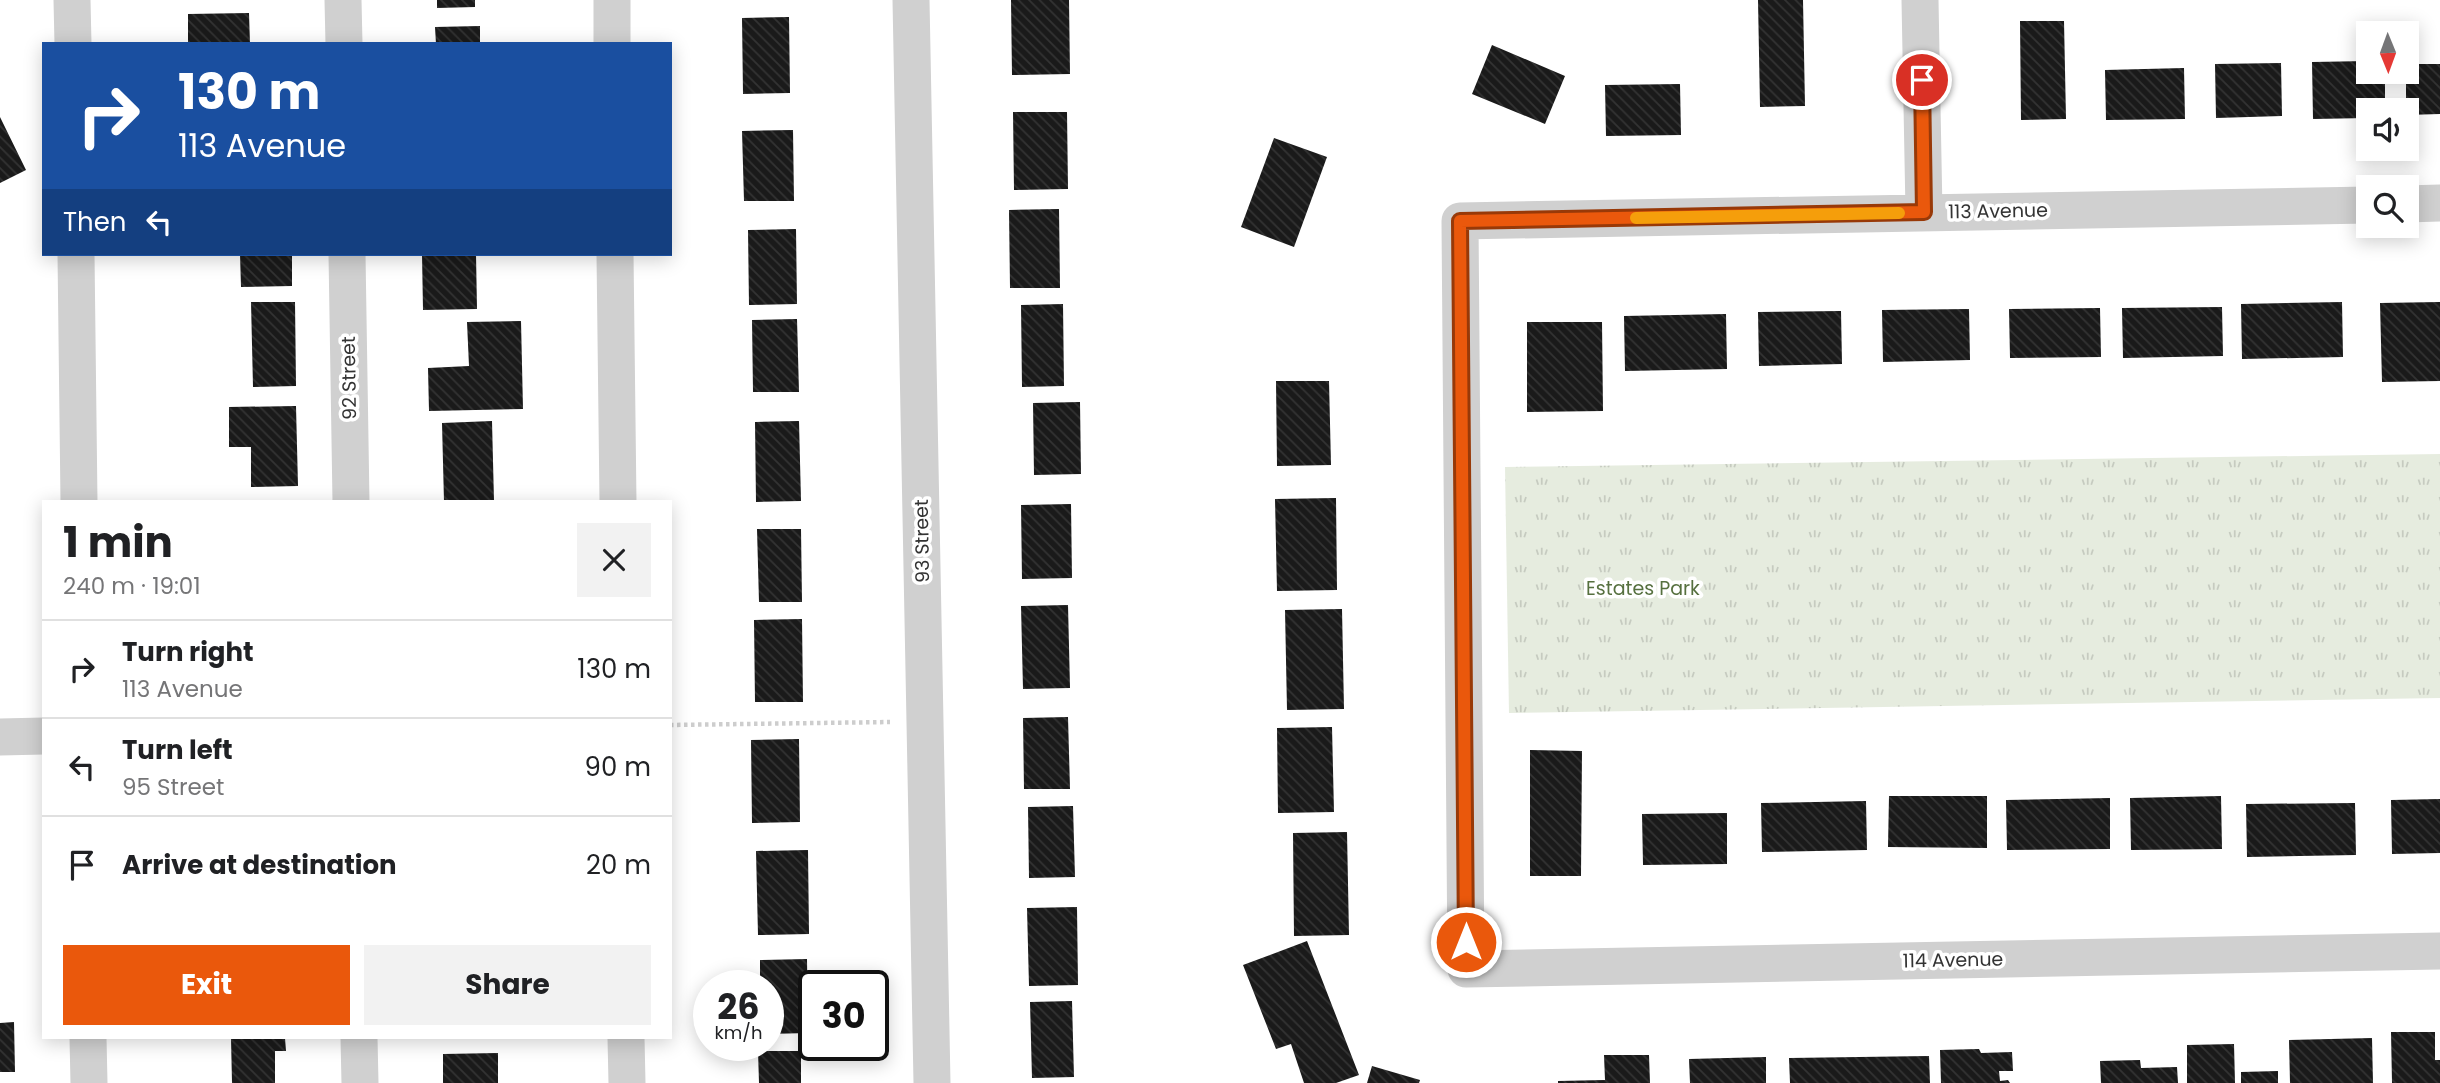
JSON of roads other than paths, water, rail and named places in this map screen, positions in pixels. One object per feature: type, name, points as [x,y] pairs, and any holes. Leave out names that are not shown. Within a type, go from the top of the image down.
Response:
[{"type":"street","points":[[72,0],[73,42]]},
{"type":"street","points":[[343,0],[344,42]]},
{"type":"street","points":[[612,0],[612,42]]},
{"type":"street","name":"93 Street","points":[[911,0],[932,1083]]},
{"type":"street","points":[[1920,0],[1924,212]]},
{"type":"street","points":[[2419,204],[2440,203]]},
{"type":"street","name":"113 Avenue","points":[[1466,969],[1460,221],[2356,205]]},
{"type":"street","points":[[76,256],[79,500]]},
{"type":"street","name":"92 Street","points":[[347,256],[351,500]]},
{"type":"street","points":[[615,256],[618,500]]},
{"type":"street","points":[[0,737],[42,736]]},
{"type":"street","name":"114 Avenue","points":[[1466,969],[2440,951]]},
{"type":"street","points":[[88,1039],[89,1083]]},
{"type":"street","points":[[359,1039],[360,1083]]},
{"type":"street","points":[[626,1039],[627,1083]]},
{"type":"park label","name":"Estates Park","points":[[1643,588]]}]
